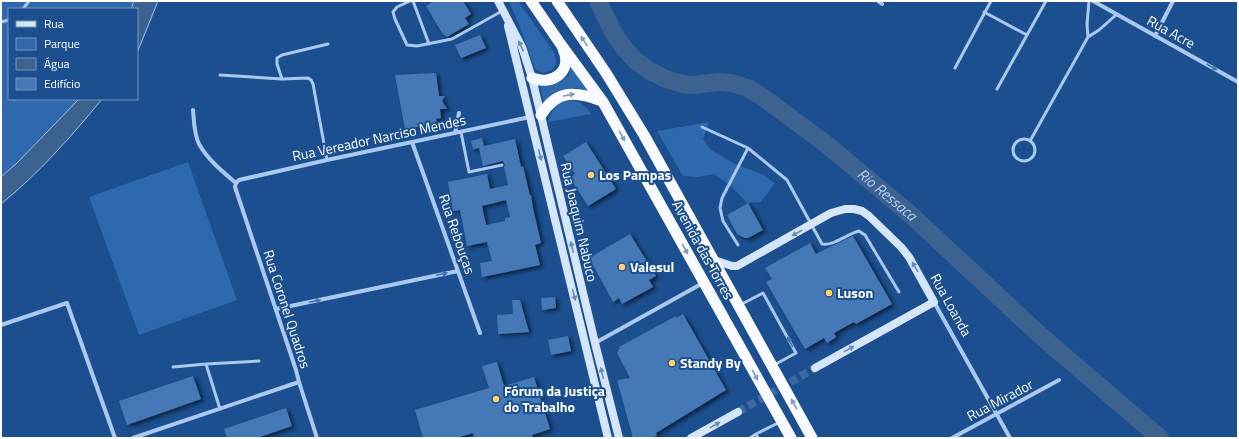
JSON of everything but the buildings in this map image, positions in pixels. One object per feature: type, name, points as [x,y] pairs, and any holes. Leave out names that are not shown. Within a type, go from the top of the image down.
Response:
[{"type":"highway","name":"Avenida das Torres","points":[[531,1],[603,102],[791,438]]},
{"type":"highway","name":"Avenida das Torres","points":[[557,1],[606,73],[644,135],[812,438]]},
{"type":"highway","points":[[527,80],[547,81],[554,79],[560,74],[566,61],[562,46]]},
{"type":"highway","points":[[536,116],[551,102],[568,94],[585,94],[603,102]]},
{"type":"main road","name":"Rua Joaquim Nabuco","points":[[498,1],[522,47],[527,80],[619,438]]},
{"type":"main road","name":"Rua Joaquim Nabuco","points":[[536,116],[608,438]]},
{"type":"main road","name":"Rua Loanda","points":[[811,224],[831,213],[845,209],[854,209],[869,216],[902,247],[915,266],[934,302]]},
{"type":"main road","points":[[714,260],[732,266],[737,266],[811,224]]},
{"type":"main road","points":[[816,368],[934,302]]},
{"type":"main road","points":[[691,438],[738,412]]},
{"type":"street","name":"Rua Acre","points":[[1093,1],[1238,82]]},
{"type":"street","points":[[1155,36],[1173,1]]},
{"type":"street","points":[[193,110],[194,127],[199,144],[214,164],[236,185]]},
{"type":"street","points":[[455,133],[459,113]]},
{"type":"street","name":"Rua Vereador Narciso Mendes","points":[[236,185],[239,180],[536,116]]},
{"type":"street","name":"Rua Rebouças","points":[[412,142],[480,333]]},
{"type":"street","name":"Rua Coronel Quadros","points":[[236,185],[317,438]]},
{"type":"street","points":[[276,309],[458,271]]},
{"type":"street","points":[[595,343],[704,282]]},
{"type":"street","name":"Rua Loanda","points":[[934,302],[1010,438]]},
{"type":"street","points":[[1,325],[67,303],[114,438]]},
{"type":"street","name":"Rua Mirador","points":[[952,438],[1059,380]]},
{"type":"street","points":[[133,438],[299,382]]},
{"type":"lane","points":[[429,44],[411,1],[397,7],[393,12],[407,45],[417,46],[429,44],[452,39],[504,13]]},
{"type":"lane","points":[[955,68],[991,1]]},
{"type":"lane","points":[[997,89],[1046,1]]},
{"type":"lane","points":[[1088,37],[1086,24],[1089,1]]},
{"type":"lane","points":[[984,12],[1027,35]]},
{"type":"lane","points":[[1030,141],[1088,37],[1099,30],[1117,14]]},
{"type":"lane","points":[[282,79],[277,64],[277,58],[282,55],[328,44]]},
{"type":"lane","points":[[220,75],[282,79],[308,78],[311,80],[327,160]]},
{"type":"lane","points":[[702,126],[748,148],[787,180],[822,244],[827,245],[853,232],[859,231],[865,235],[899,292]]},
{"type":"lane","points":[[461,132],[469,172],[502,165]]},
{"type":"lane","points":[[1024,139],[1030,141],[1035,149],[1034,154],[1032,158],[1027,161],[1022,161],[1014,154],[1013,149],[1015,144],[1019,140],[1024,139]]},
{"type":"lane","points":[[738,245],[723,221],[720,208],[722,198],[748,148]]},
{"type":"lane","points":[[739,306],[763,293],[796,353],[772,366]]},
{"type":"lane","points":[[173,367],[259,361]]},
{"type":"lane","points":[[206,364],[220,409]]},
{"type":"lane","points":[[750,438],[757,436],[781,421]]},
{"type":"green space","points":[[1,1],[134,1],[131,8],[8,8],[8,100],[78,100],[17,163],[1,177]]},
{"type":"green space","points":[[509,1],[518,1],[555,54],[556,64],[552,70],[543,73],[535,69]]},
{"type":"green space","points":[[570,65],[590,92],[577,88],[565,91],[544,103],[540,85],[552,84],[562,80],[569,75]]},
{"type":"green space","points":[[568,100],[576,101],[582,104],[591,114],[548,122],[555,108]]},
{"type":"green space","points":[[709,122],[703,139],[711,150],[737,165],[762,174],[775,183],[761,202],[747,203],[733,188],[714,174],[698,177],[683,176],[657,131]]},
{"type":"green space","points":[[188,162],[237,300],[139,335],[89,197]]},
{"type":"water","points":[[134,1],[158,1],[138,51],[138,8],[131,8]]},
{"type":"water","points":[[78,100],[101,100],[54,154],[1,204],[1,177],[17,163]]},
{"type":"waterway","name":"Rio Ressaca","points":[[598,1],[613,32],[624,48],[636,61],[650,71],[666,79],[682,84],[694,85],[718,82],[732,83],[748,88],[764,98],[826,144],[911,215],[1041,336],[1160,438]]},
{"type":"tunnel","points":[[738,412],[815,368]]},
{"type":"place","name":"Los Pampas","points":[[591,175]]},
{"type":"place","name":"Valesul","points":[[622,267]]},
{"type":"place","name":"Luson","points":[[829,293]]},
{"type":"place","name":"Standy By","points":[[672,363]]},
{"type":"place","name":"Fórum da Justiça do Trabalho","points":[[496,399]]}]
